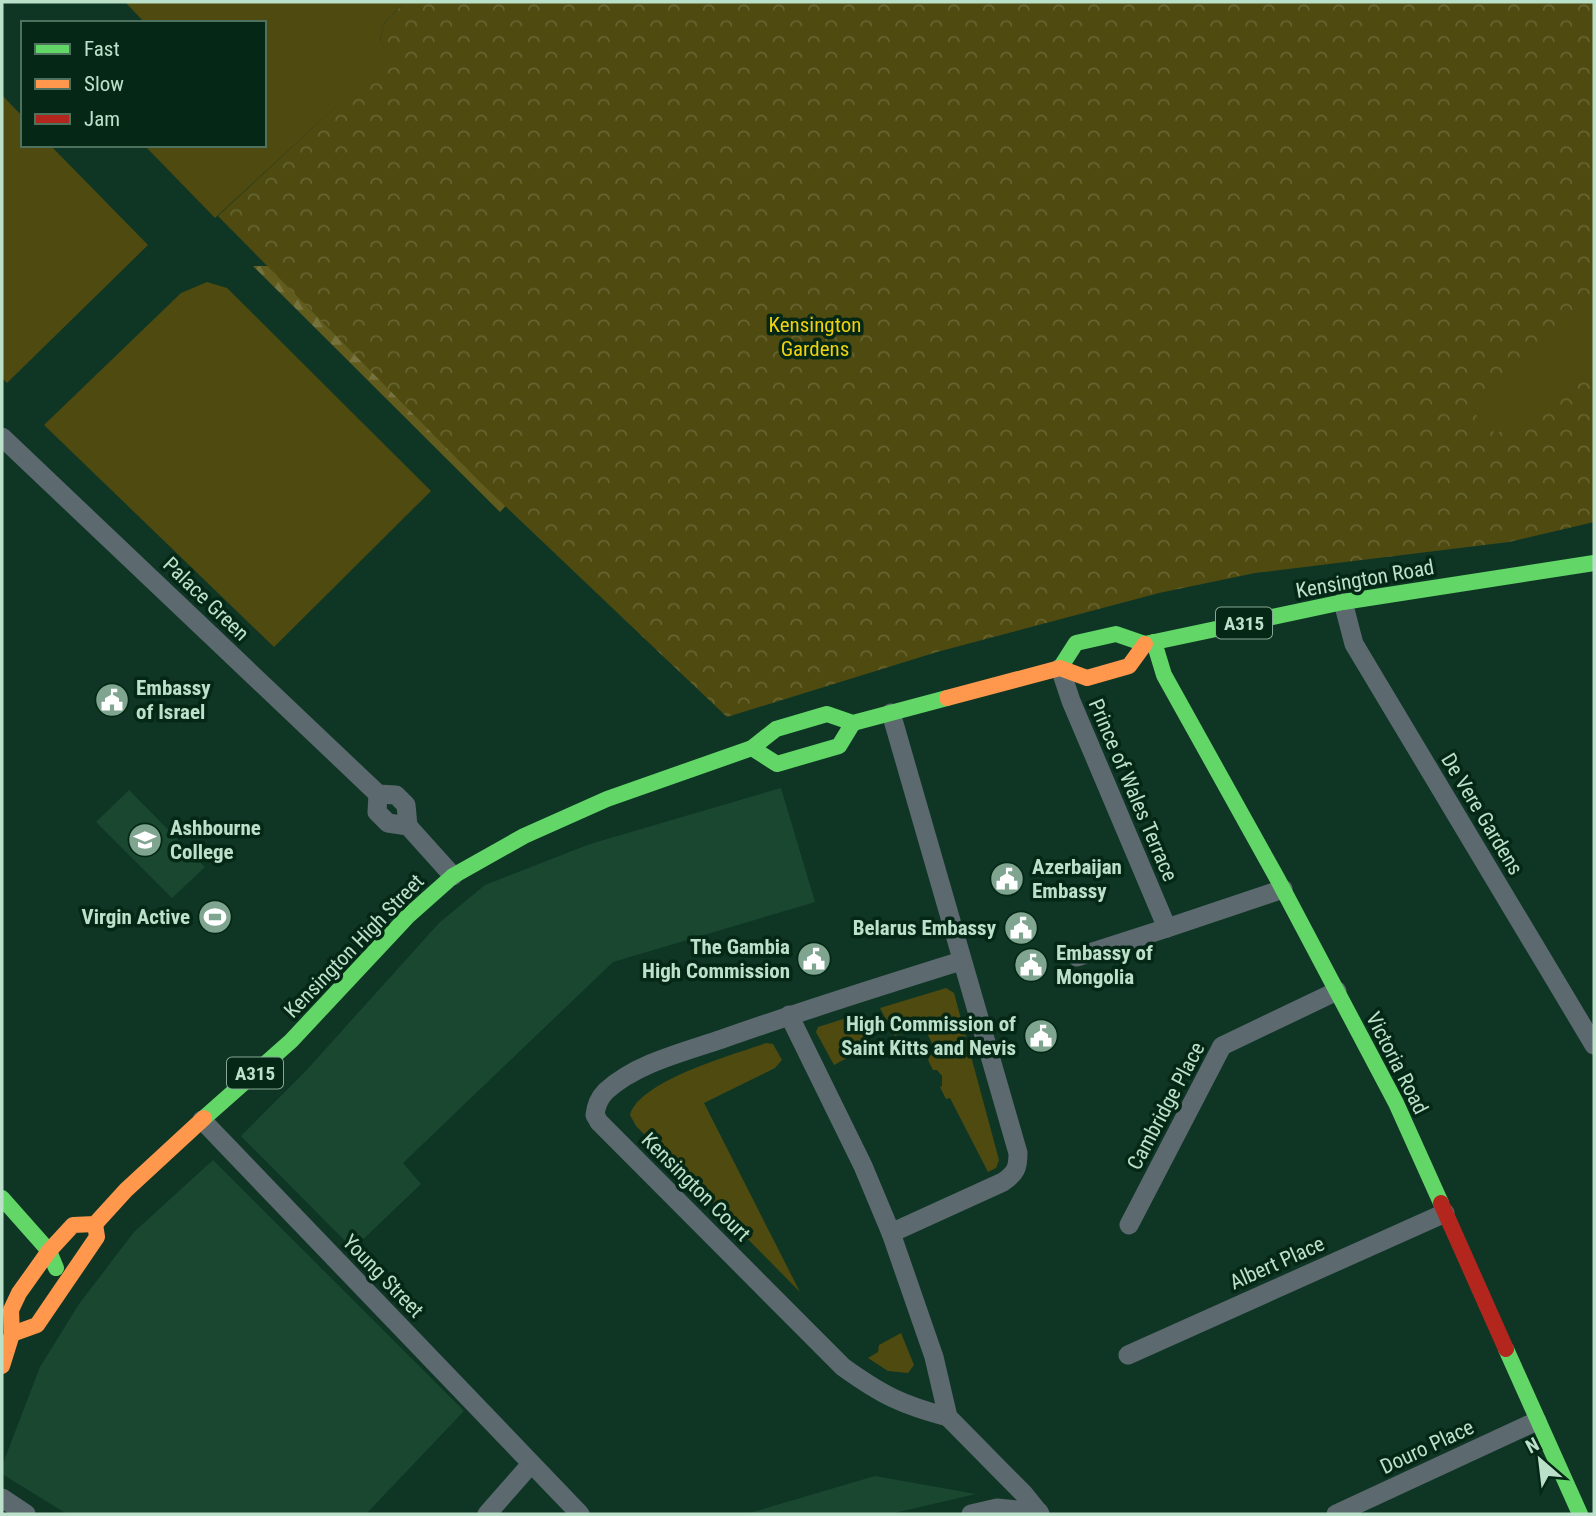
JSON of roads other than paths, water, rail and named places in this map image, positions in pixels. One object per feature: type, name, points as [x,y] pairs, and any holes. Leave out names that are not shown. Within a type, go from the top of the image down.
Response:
[{"type":"main road","name":"Kensington Road","points":[[1060,668],[1076,643],[1116,634],[1150,643],[1343,602],[1592,567]]},
{"type":"main road","name":"A315","points":[[752,748],[771,731],[827,714],[853,723],[1060,668],[1087,678],[1129,666],[1150,643]]},
{"type":"main road","name":"Victoria Road","points":[[1150,643],[1164,675],[1283,888],[1395,1103],[1580,1514]]},
{"type":"main road","points":[[752,748],[777,764],[839,746],[853,723]]},
{"type":"main road","name":"Kensington High Street","points":[[2,1366],[11,1310],[19,1293],[49,1251],[73,1225],[95,1224],[127,1190],[291,1041],[408,915],[453,876],[524,836],[595,804],[752,748]]},
{"type":"main road","points":[[2,1198],[49,1251],[58,1271],[60,1290]]},
{"type":"main road","points":[[7,1330],[37,1325],[97,1237],[95,1224]]},
{"type":"main road","points":[[49,1251],[69,1252],[92,1245]]},
{"type":"street","name":"Palace Green","points":[[2,438],[378,794],[396,795],[406,805],[408,826],[453,876]]},
{"type":"street","name":"De Vere Gardens","points":[[1343,602],[1354,644],[1594,1045]]},
{"type":"street","name":"Prince of Wales Terrace","points":[[1060,668],[1071,701],[1167,928]]},
{"type":"street","points":[[891,713],[1018,1153],[1018,1166],[1014,1175],[1003,1182],[891,1233]]},
{"type":"street","points":[[1077,957],[1283,888]]},
{"type":"street","name":"Kensington Court","points":[[948,1417],[911,1407],[878,1392],[843,1367],[595,1115],[600,1099],[607,1090],[635,1072],[663,1059],[789,1015],[961,961]]},
{"type":"street","name":"Cambridge Place","points":[[1129,1225],[1222,1046],[1337,991]]},
{"type":"street","points":[[789,1015],[863,1166],[891,1233],[934,1357],[948,1417],[1039,1513]]},
{"type":"street","name":"Young Street","points":[[202,1120],[580,1514]]},
{"type":"street","name":"Albert Place","points":[[1128,1354],[1445,1213]]},
{"type":"street","name":"Douro Place","points":[[1336,1514],[1537,1421]]},
{"type":"street","points":[[487,1514],[531,1464]]},
{"type":"street","points":[[2,1498],[26,1514]]},
{"type":"street","points":[[971,1514],[997,1508],[1039,1513]]},
{"type":"place","name":"Embassy of Israel","points":[[112,700]]},
{"type":"place","name":"Ashbourne College","points":[[145,840]]},
{"type":"place","name":"Azerbaijan Embassy","points":[[1007,879]]},
{"type":"place","name":"Virgin Active","points":[[215,917]]},
{"type":"place","name":"Belarus Embassy","points":[[1021,928]]},
{"type":"place","name":"The Gambia High Commission","points":[[814,959]]},
{"type":"place","name":"Embassy of Mongolia","points":[[1031,965]]},
{"type":"place","name":"High Commission of Saint Kitts and Nevis","points":[[1041,1036]]},
{"type":"park label","name":"Kensington Gardens","points":[[815,337]]}]
